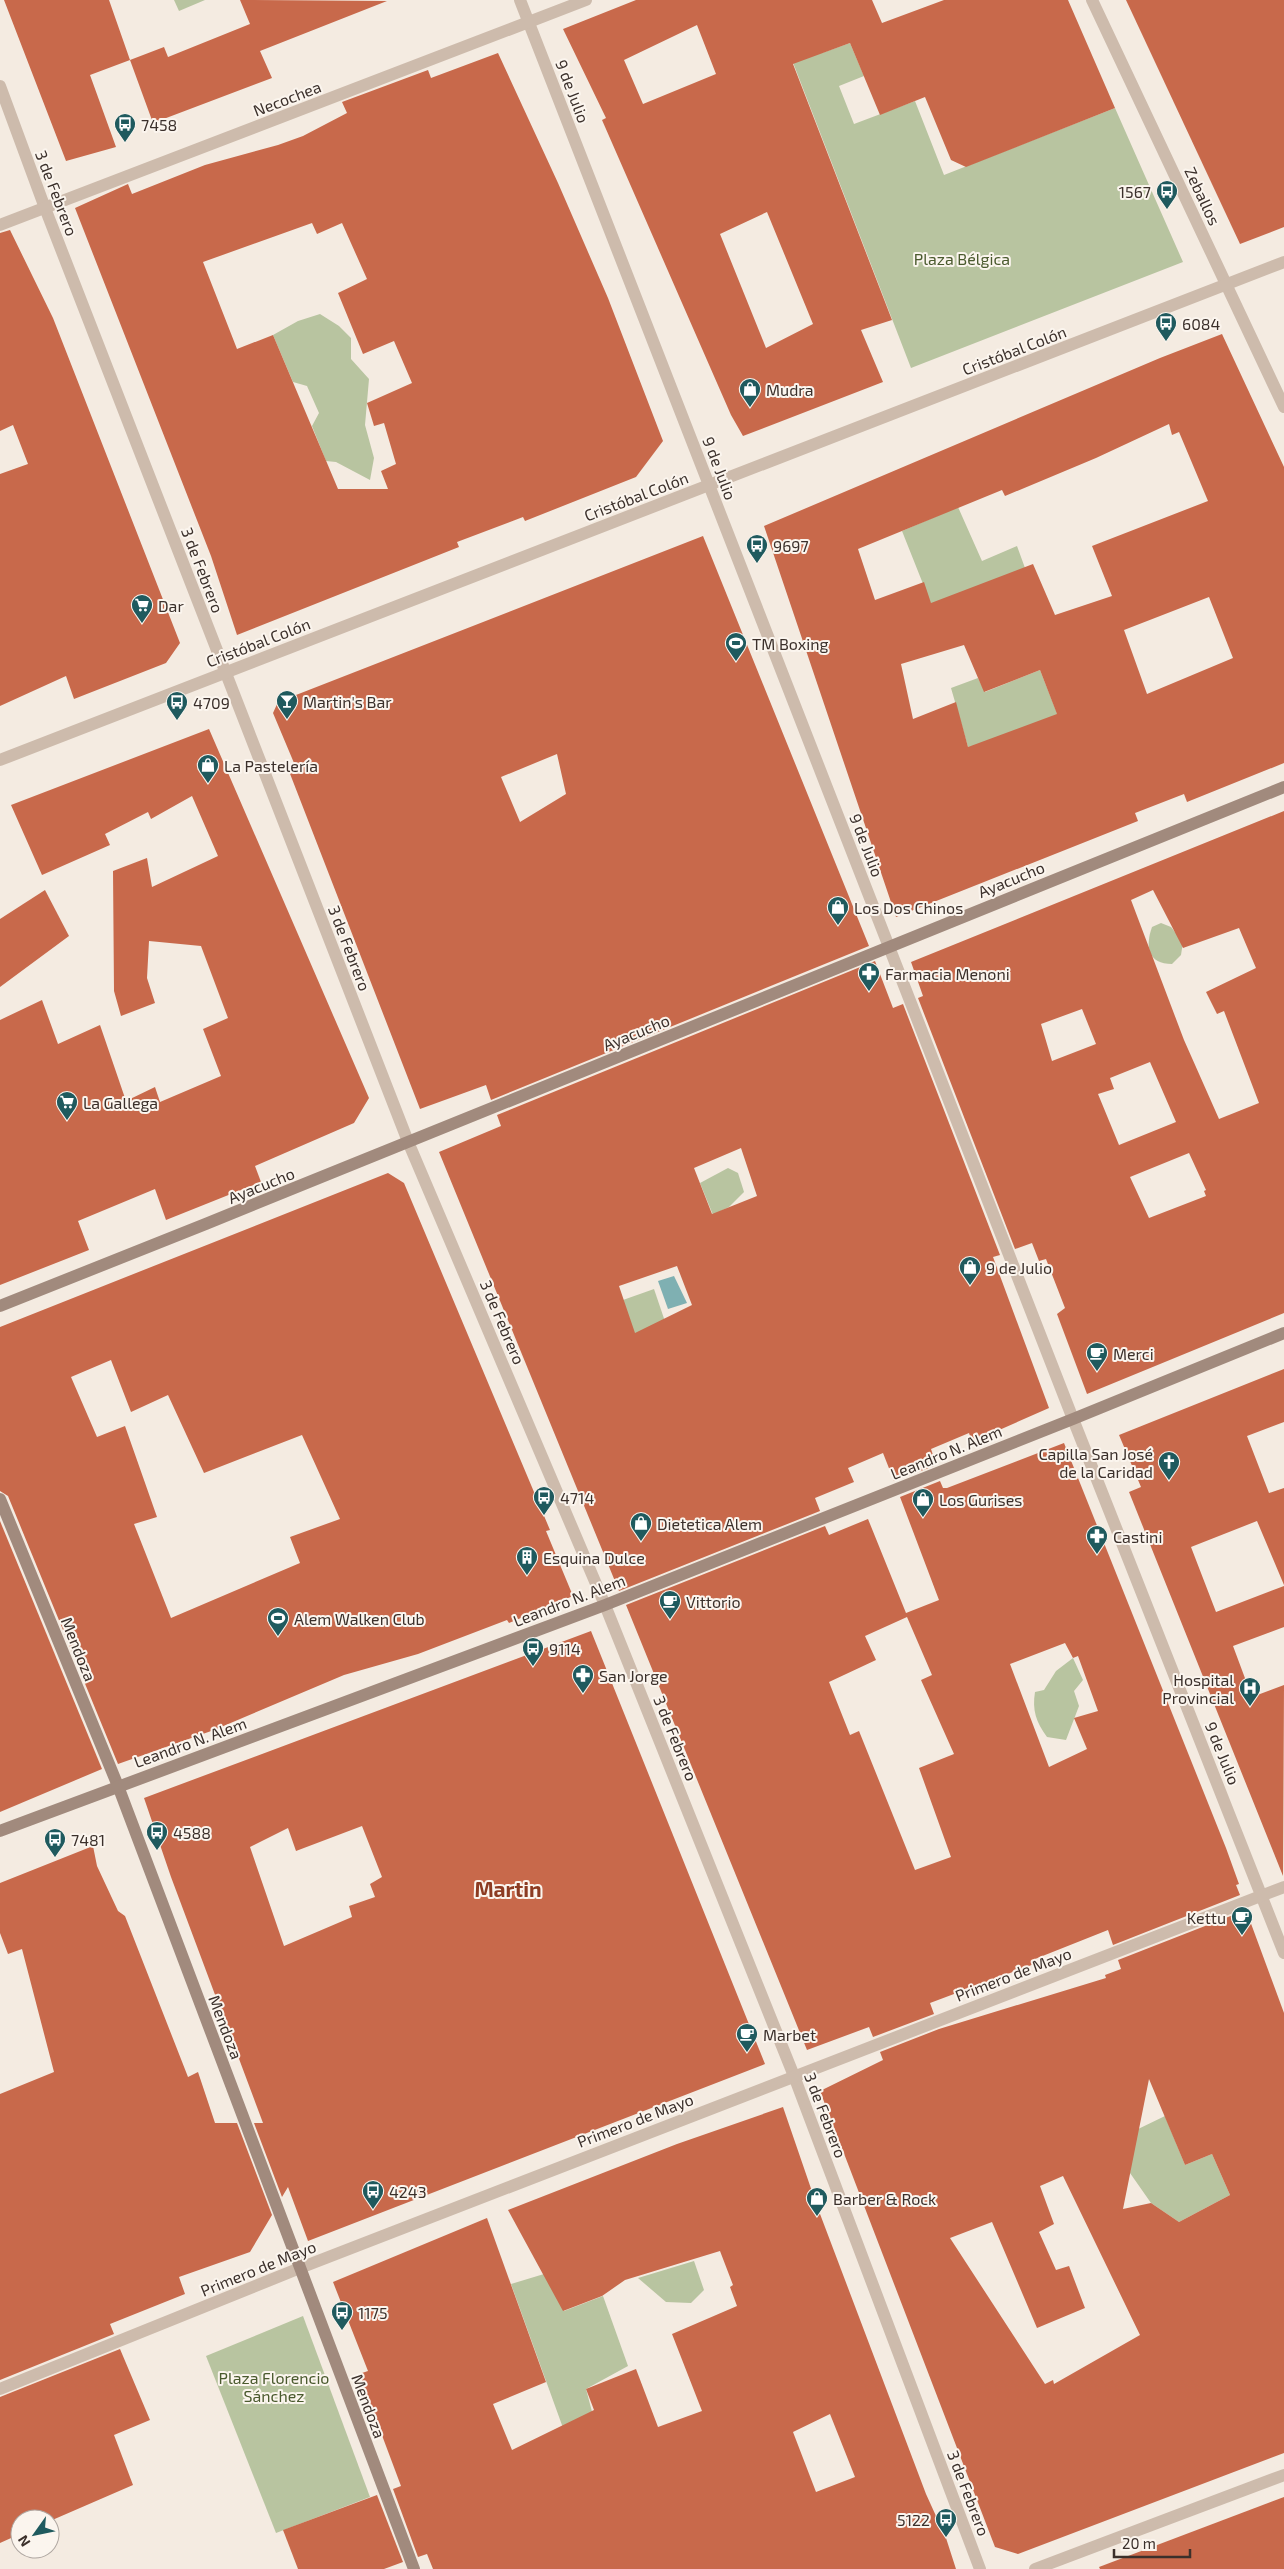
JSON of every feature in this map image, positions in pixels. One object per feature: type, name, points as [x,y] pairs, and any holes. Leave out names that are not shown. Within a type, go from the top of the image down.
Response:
[{"type":"main road","name":"Ayacucho","points":[[0,1306],[409,1144],[888,946],[1284,787]]},
{"type":"main road","name":"Leandro N. Alem","points":[[0,1831],[605,1604],[1073,1420],[1284,1333]]},
{"type":"main road","name":"Mendoza","points":[[0,1499],[118,1786],[414,2569]]},
{"type":"street","name":"9 de Julio","points":[[520,0],[1073,1420],[1284,1953]]},
{"type":"street","name":"Necochea","points":[[0,225],[586,0]]},
{"type":"street","name":"Zeballos","points":[[1092,0],[1284,407]]},
{"type":"street","name":"3 de Febrero","points":[[0,86],[45,208],[409,1144],[605,1604],[794,2076],[980,2569]]},
{"type":"street","name":"Cristóbal Colón","points":[[0,760],[1284,262]]},
{"type":"street","name":"Primero de Mayo","points":[[0,2389],[300,2268],[1284,1888]]},
{"type":"street","points":[[1035,2569],[1284,2475]]},
{"type":"green space","points":[[174,0],[205,0],[179,11]]},
{"type":"green space","name":"Plaza Bélgica","points":[[814,33],[822,53],[850,43],[864,76],[839,86],[854,124],[915,101],[944,175],[1115,108],[1183,262],[911,368],[787,47]]},
{"type":"green space","points":[[320,314],[339,326],[351,338],[351,359],[369,379],[365,425],[374,458],[370,480],[336,462],[326,461],[312,426],[319,413],[307,386],[293,382],[273,335],[298,321]]},
{"type":"green space","points":[[958,507],[982,561],[1017,546],[1025,568],[931,604],[902,531]]},
{"type":"green space","points":[[1040,670],[1066,736],[968,747],[951,688],[978,678],[985,692]]},
{"type":"green space","points":[[1161,923],[1171,927],[1183,942],[1181,955],[1172,964],[1158,961],[1150,953],[1149,941],[1152,927]]},
{"type":"green space","points":[[728,1168],[738,1173],[744,1192],[729,1207],[713,1215],[700,1183]]},
{"type":"green space","points":[[654,1289],[696,1413],[652,1390],[623,1300]]},
{"type":"green space","points":[[1073,1658],[1083,1680],[1074,1691],[1079,1706],[1066,1740],[1047,1737],[1036,1716],[1034,1705],[1035,1692],[1044,1690],[1056,1671]]},
{"type":"green space","points":[[1165,2116],[1185,2165],[1212,2154],[1230,2195],[1179,2222],[1151,2203],[1130,2173],[1134,2131]]},
{"type":"green space","points":[[694,2261],[704,2290],[691,2303],[666,2302],[638,2278]]},
{"type":"green space","points":[[544,2274],[564,2311],[603,2296],[628,2366],[586,2389],[595,2423],[567,2439],[511,2284]]},
{"type":"green space","name":"Plaza Florencio Sánchez","points":[[303,2316],[370,2497],[276,2533],[206,2356]]},
{"type":"water","points":[[674,1276],[687,1303],[668,1309],[658,1281]]},
{"type":"building","points":[[4,0],[109,0],[130,60],[90,75],[116,147],[66,161]]},
{"type":"building","points":[[240,0],[387,1],[260,51],[272,78],[153,123],[130,60],[164,47],[168,57],[250,24]]},
{"type":"building","points":[[636,0],[872,0],[882,23],[944,0],[1068,0],[1115,108],[966,167],[951,160],[925,97],[880,115],[850,43],[793,64],[892,320],[861,330],[883,382],[743,436],[731,415],[602,120],[606,118],[563,29]],"holes":[[[697,25],[716,74],[643,104],[624,60]],[[767,212],[813,324],[766,348],[720,234]]]},
{"type":"building","points":[[1126,0],[1284,0],[1284,227],[1240,244]]},
{"type":"building","points":[[498,53],[608,298],[663,441],[636,477],[525,521],[523,517],[457,542],[459,547],[237,635],[211,556],[75,208],[128,184],[132,194],[205,165],[278,145],[303,136],[347,113],[342,102],[428,70],[431,78]],"holes":[[[312,223],[317,234],[342,223],[367,279],[338,293],[363,354],[394,341],[412,383],[367,403],[374,426],[384,423],[396,464],[381,471],[388,489],[338,489],[273,335],[237,349],[203,262]]]},
{"type":"building","points":[[10,230],[53,318],[180,643],[166,663],[74,699],[66,676],[0,706],[0,474],[28,464],[13,425],[0,431],[0,233]]},
{"type":"building","points":[[1222,334],[1284,467],[1284,763],[1187,802],[1184,794],[1135,813],[1138,821],[896,917],[764,526],[1160,358]],"holes":[[[1169,424],[1172,435],[1179,432],[1208,501],[1092,546],[1112,596],[1055,615],[1033,564],[931,603],[924,582],[875,600],[858,549],[1002,490],[1005,496],[1096,458]],[[1209,597],[1233,658],[1147,694],[1124,630]],[[964,645],[984,692],[1040,670],[1057,714],[968,747],[956,702],[913,719],[901,664]]]},
{"type":"building","points":[[703,536],[869,946],[491,1100],[486,1085],[420,1109],[287,766],[294,763],[273,713],[278,702]],"holes":[[[557,754],[566,794],[520,822],[501,777]]]},
{"type":"building","points":[[209,729],[369,1098],[354,1123],[255,1166],[261,1182],[166,1220],[155,1189],[78,1221],[89,1250],[0,1285],[0,1020],[42,1000],[58,1044],[100,1025],[126,1101],[155,1087],[160,1102],[221,1076],[203,1029],[228,1018],[201,946],[149,941],[147,978],[155,1003],[121,1016],[114,991],[113,871],[147,858],[152,887],[218,856],[192,796],[151,819],[148,812],[105,834],[110,845],[42,875],[11,805]]},
{"type":"building","points":[[1284,811],[1284,1313],[1087,1394],[1057,1314],[1065,1308],[1046,1259],[1039,1261],[1032,1243],[1015,1249],[918,998],[923,996],[911,962]],"holes":[[[1153,890],[1183,948],[1239,928],[1256,968],[1206,992],[1217,1014],[1224,1011],[1259,1103],[1219,1119],[1184,1040],[1131,900]],[[1082,1009],[1096,1044],[1052,1061],[1041,1024]],[[1150,1062],[1176,1122],[1119,1145],[1098,1094],[1114,1089],[1110,1078]],[[1189,1153],[1206,1190],[1204,1191],[1206,1196],[1149,1218],[1130,1177]]]},
{"type":"building","points":[[45,890],[69,936],[0,987],[0,919]]},
{"type":"building","points":[[875,961],[893,1008],[903,1004],[1000,1255],[993,1257],[1049,1408],[972,1442],[969,1433],[931,1449],[934,1458],[931,1459],[934,1466],[894,1481],[883,1453],[848,1468],[854,1482],[815,1498],[820,1511],[619,1591],[439,1152],[501,1126],[497,1115]],"holes":[[[741,1148],[757,1196],[712,1214],[694,1168]],[[677,1266],[692,1305],[635,1333],[619,1286]]]},
{"type":"building","points":[[388,1173],[404,1183],[550,1530],[546,1531],[573,1596],[509,1623],[507,1620],[418,1654],[344,1675],[214,1730],[118,1764],[8,1496],[0,1491],[0,1327]],"holes":[[[111,1360],[131,1412],[168,1395],[204,1473],[302,1435],[340,1519],[290,1537],[300,1563],[171,1618],[134,1524],[157,1517],[125,1426],[97,1437],[71,1377]]]},
{"type":"building","name":"Hospital Provincial","points":[[1284,1369],[1284,1422],[1247,1436],[1269,1493],[1284,1488],[1284,1585],[1257,1521],[1191,1547],[1216,1612],[1284,1586],[1284,1627],[1233,1646],[1252,1697],[1284,1685],[1283,1876],[1129,1492],[1141,1487],[1119,1435]]},
{"type":"building","points":[[1064,1443],[1226,1848],[1239,1884],[1236,1885],[1240,1895],[1113,1945],[1108,1930],[1035,1959],[1037,1963],[930,2003],[934,2014],[873,2037],[869,2027],[807,2050],[626,1605],[825,1526],[829,1535],[868,1519],[906,1613],[939,1600],[900,1497],[940,1481],[943,1488]],"holes":[[[907,1617],[932,1675],[921,1680],[954,1754],[919,1768],[951,1857],[915,1870],[859,1731],[850,1735],[829,1682],[876,1660],[865,1636]],[[1065,1643],[1073,1658],[1078,1656],[1098,1711],[1074,1718],[1087,1749],[1049,1767],[1010,1664]]]},
{"type":"building","points":[[0,1521],[102,1769],[0,1812]]},
{"type":"building","points":[[591,1631],[765,2064],[308,2241],[288,2187],[282,2197],[254,2123],[263,2123],[171,1877],[144,1798]],"holes":[[[362,1826],[382,1877],[370,1884],[375,1897],[349,1906],[352,1917],[284,1946],[250,1847],[288,1828],[296,1851]]]},
{"type":"building","points":[[93,1846],[97,1866],[118,1911],[125,1916],[188,2077],[198,2072],[215,2123],[237,2123],[272,2215],[250,2252],[179,2277],[185,2294],[110,2324],[114,2334],[0,2380],[0,2094],[54,2072],[22,1949],[8,1954],[0,1933],[0,1883]]},
{"type":"building","points":[[1246,1910],[1284,2013],[1284,2453],[1018,2554],[995,2547],[820,2091],[883,2060],[880,2052],[939,2029],[1106,1978],[1105,1975],[1121,1969],[1118,1960]],"holes":[[[1149,2079],[1185,2165],[1212,2154],[1230,2195],[1179,2222],[1151,2203],[1123,2209]],[[1063,2176],[1140,2335],[1054,2384],[1053,2380],[1045,2384],[950,2238],[992,2222],[1037,2328],[1085,2308],[1069,2266],[1056,2270],[1039,2232],[1054,2224],[1040,2186]]]},
{"type":"building","points":[[783,2107],[817,2206],[926,2494],[946,2538],[956,2569],[433,2569],[427,2554],[418,2557],[393,2489],[401,2486],[359,2374],[368,2371],[333,2282],[487,2218],[546,2382],[493,2404],[512,2450],[594,2410],[586,2389],[636,2369],[658,2427],[702,2411],[672,2334],[737,2306],[730,2287],[733,2285],[720,2251],[625,2280],[602,2296],[563,2311],[508,2210],[677,2144]],"holes":[[[830,2414],[855,2477],[816,2492],[793,2432]]]},
{"type":"building","points":[[120,2349],[150,2420],[114,2435],[133,2485],[60,2517],[60,2509],[10,2509],[10,2538],[0,2543],[0,2397]]},
{"type":"building","points":[[377,2495],[403,2562],[384,2569],[298,2569],[283,2530]]},
{"type":"building","points":[[1284,2497],[1284,2569],[1100,2569],[1099,2567]]},
{"type":"place","name":"7458","points":[[125,143]]},
{"type":"place","name":"1567","points":[[1167,210]]},
{"type":"place","name":"6084","points":[[1166,342]]},
{"type":"place","name":"Mudra","points":[[750,408]]},
{"type":"place","name":"9697","points":[[757,564]]},
{"type":"place","name":"Dar","points":[[142,624]]},
{"type":"place","name":"TM Boxing","points":[[736,662]]},
{"type":"place","name":"Martin's Bar","points":[[287,720]]},
{"type":"place","name":"4709","points":[[177,721]]},
{"type":"place","name":"La Pastelería","points":[[208,784]]},
{"type":"place","name":"Los Dos Chinos","points":[[838,926]]},
{"type":"place","name":"Farmacia Menoni","points":[[869,992]]},
{"type":"place","name":"La Gallega","points":[[67,1121]]},
{"type":"place","name":"9 de Julio","points":[[970,1286]]},
{"type":"place","name":"Merci","points":[[1097,1372]]},
{"type":"place","name":"Capilla San José de la Caridad","points":[[1169,1481]]},
{"type":"place","name":"4714","points":[[544,1516]]},
{"type":"place","name":"Los Gurises","points":[[923,1518]]},
{"type":"place","name":"Dietetica Alem","points":[[641,1542]]},
{"type":"place","name":"Castini","points":[[1097,1555]]},
{"type":"place","name":"Esquina Dulce","points":[[527,1576]]},
{"type":"place","name":"Vittorio","points":[[670,1620]]},
{"type":"place","name":"Alem Walken Club","points":[[278,1637]]},
{"type":"place","name":"9114","points":[[533,1667]]},
{"type":"place","name":"San Jorge","points":[[583,1694]]},
{"type":"place","name":"Hospital Provincial","points":[[1250,1707]]},
{"type":"place","name":"4588","points":[[157,1851]]},
{"type":"place","name":"7481","points":[[55,1858]]},
{"type":"place","name":"Kettu","points":[[1242,1936]]},
{"type":"place","name":"Marbet","points":[[747,2053]]},
{"type":"place","name":"4243","points":[[373,2210]]},
{"type":"place","name":"Barber & Rock","points":[[817,2217]]},
{"type":"place","name":"1175","points":[[342,2331]]},
{"type":"place","name":"5122","points":[[946,2538]]},
{"type":"district","name":"Martin","points":[[508,1888]]}]
